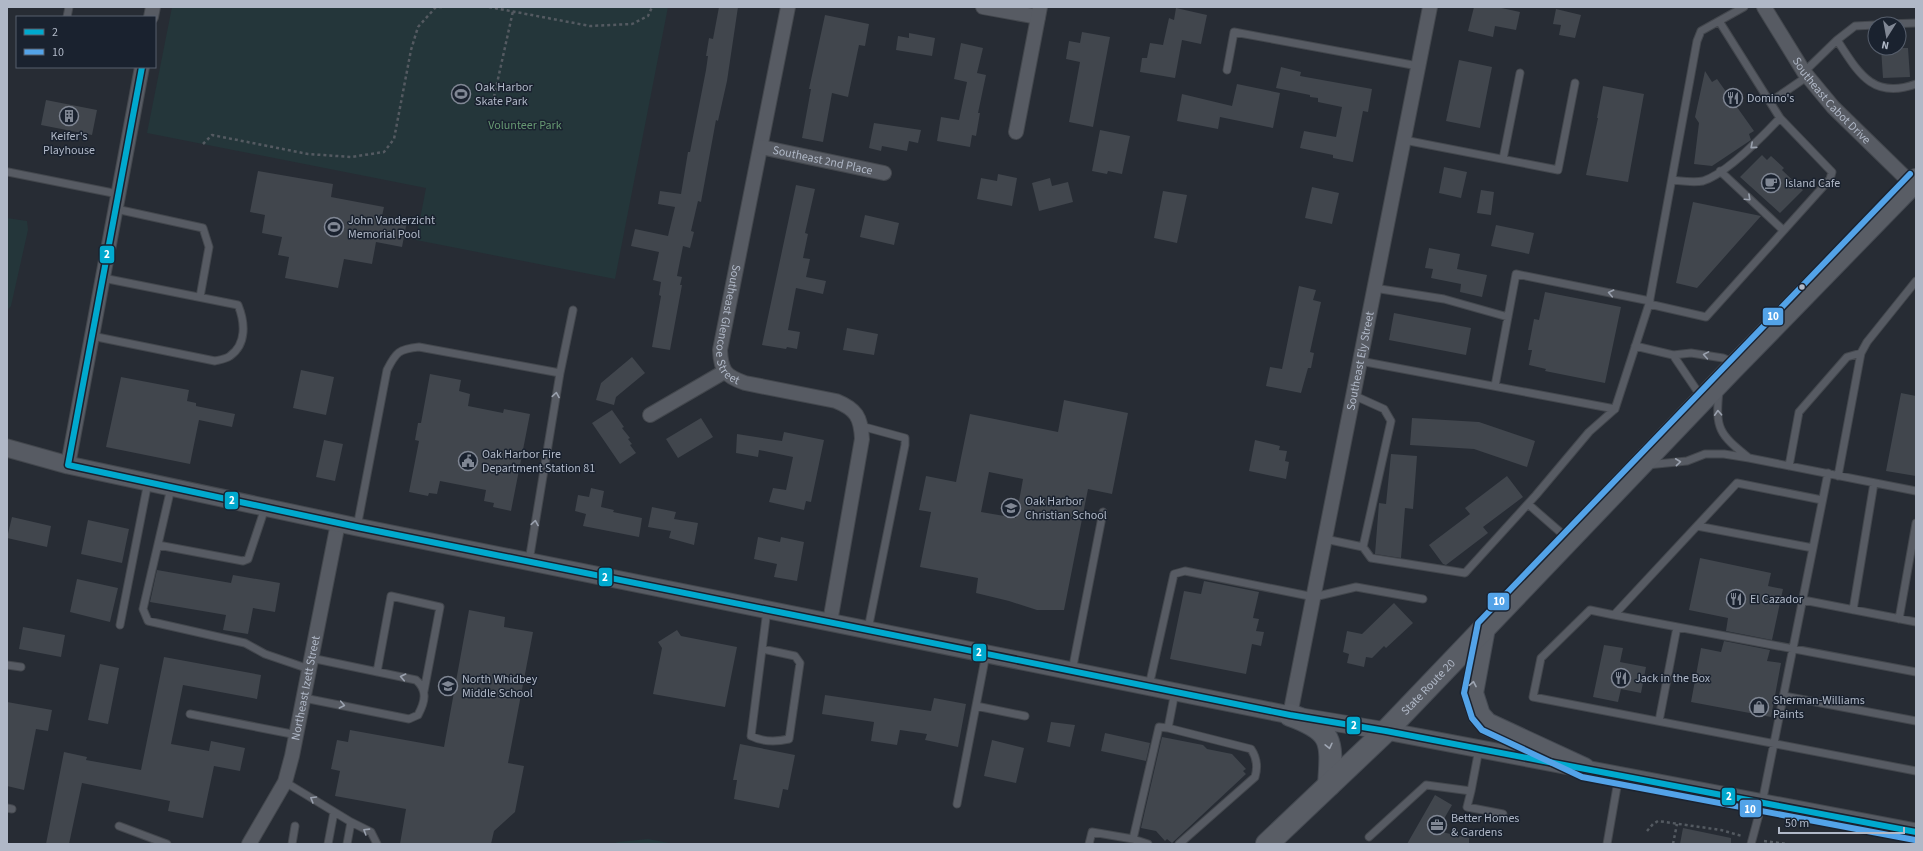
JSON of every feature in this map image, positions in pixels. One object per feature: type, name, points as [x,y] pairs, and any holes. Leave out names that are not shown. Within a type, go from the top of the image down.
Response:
[{"type":"main road","name":"State Route 20","points":[[1268,844],[1386,731],[1731,370],[1914,184]]},
{"type":"main road","points":[[1484,628],[1472,693],[1479,715],[1487,724],[1584,769]]},
{"type":"main road","points":[[1290,715],[1311,723],[1324,733],[1330,747],[1330,785]]},
{"type":"street","name":"Southeast Glencoe Street","points":[[788,7],[720,350],[721,361],[724,372],[732,378],[745,383],[836,401],[847,406],[857,414],[861,426]]},
{"type":"street","points":[[983,7],[1039,12],[1016,132]]},
{"type":"street","name":"Southeast Ely Street","points":[[1290,715],[1430,7]]},
{"type":"street","name":"Southeast Cabot Drive","points":[[1764,7],[1806,74],[1833,107],[1914,184]]},
{"type":"street","points":[[68,465],[142,68]]},
{"type":"street","name":"Southeast 2nd Place","points":[[761,147],[884,172]]},
{"type":"street","points":[[650,415],[724,372]]},
{"type":"street","points":[[830,622],[862,439],[861,426]]},
{"type":"street","points":[[7,448],[68,465],[265,508],[986,654],[1290,715],[1386,731],[1916,832]]},
{"type":"street","name":"Northeast Izett Street","points":[[249,844],[285,782],[304,698],[338,523]]},
{"type":"lane","points":[[1325,538],[1363,547],[1371,558],[1466,573],[1590,432],[1615,409],[1649,303],[1697,41],[1701,31],[1744,7]]},
{"type":"lane","points":[[1495,386],[1516,274],[1649,303],[1706,318],[1830,178],[1832,172],[1780,118],[1719,21]]},
{"type":"lane","points":[[1770,102],[1806,74],[1837,40],[1856,26],[1867,25]]},
{"type":"lane","points":[[1227,70],[1234,32],[1418,66]]},
{"type":"lane","points":[[1837,40],[1860,75],[1880,87],[1903,88],[1916,84]]},
{"type":"lane","points":[[1503,159],[1520,73]]},
{"type":"lane","points":[[1404,140],[1558,170],[1575,83]]},
{"type":"lane","points":[[1672,180],[1692,182],[1703,180],[1720,171],[1753,147],[1780,118]]},
{"type":"lane","points":[[1720,171],[1783,230]]},
{"type":"lane","points":[[8,172],[118,194]]},
{"type":"lane","points":[[116,209],[203,228],[209,247],[200,297]]},
{"type":"lane","points":[[92,336],[215,361],[230,356],[242,341],[244,319],[238,305],[103,278]]},
{"type":"lane","points":[[1838,476],[1861,353],[1867,342],[1916,280]]},
{"type":"lane","points":[[1374,288],[1444,299],[1508,317]]},
{"type":"lane","points":[[529,562],[560,373],[573,310]]},
{"type":"lane","points":[[1635,346],[1673,355],[1691,353],[1723,358],[1731,370],[1720,388],[1717,415],[1720,427],[1727,441],[1749,458]]},
{"type":"lane","points":[[357,527],[387,370],[394,356],[403,349],[419,347],[560,373]]},
{"type":"lane","points":[[1789,466],[1799,412],[1847,357],[1861,353]]},
{"type":"lane","points":[[1673,355],[1703,400]]},
{"type":"lane","points":[[1360,361],[1615,409]]},
{"type":"lane","points":[[1353,395],[1384,409],[1391,421],[1363,547]]},
{"type":"lane","points":[[861,426],[905,438],[905,445],[868,630]]},
{"type":"lane","points":[[1639,466],[1687,461],[1705,454],[1724,454],[1916,491]]},
{"type":"lane","points":[[1752,841],[1762,803],[1828,474]]},
{"type":"lane","points":[[120,624],[148,482]]},
{"type":"lane","points":[[1614,615],[1736,483],[1822,500]]},
{"type":"lane","points":[[1853,610],[1874,483]]},
{"type":"lane","points":[[171,488],[143,609],[148,621],[246,643],[265,654],[310,663],[377,672],[416,680],[421,684],[424,691]]},
{"type":"lane","points":[[1528,504],[1569,540]]},
{"type":"lane","points":[[158,545],[242,561],[248,559],[265,508]]},
{"type":"lane","points":[[1072,671],[1103,512]]},
{"type":"lane","points":[[1899,619],[1916,523]]},
{"type":"lane","points":[[1696,526],[1813,548]]},
{"type":"lane","points":[[1148,686],[1174,574],[1185,571],[1314,597],[1356,587],[1423,600]]},
{"type":"lane","points":[[304,698],[409,719],[418,715],[422,707],[440,607],[391,596],[377,672]]},
{"type":"lane","points":[[1803,600],[1916,622]]},
{"type":"lane","points":[[762,649],[795,656],[800,662],[789,739],[776,742],[757,739],[751,736],[767,609]]},
{"type":"lane","points":[[1916,672],[1590,610],[1541,658],[1533,697],[1916,771]]},
{"type":"lane","points":[[1659,721],[1677,627]]},
{"type":"lane","points":[[958,804],[986,654]]},
{"type":"lane","points":[[7,665],[21,668]]},
{"type":"lane","points":[[1168,728],[1175,692]]},
{"type":"lane","points":[[1784,696],[1916,721]]},
{"type":"lane","points":[[976,706],[1025,716]]},
{"type":"lane","points":[[190,714],[296,734]]},
{"type":"lane","points":[[1133,839],[1159,727],[1251,749],[1256,757],[1257,771],[1255,777],[1179,844]]},
{"type":"lane","points":[[1479,749],[1467,807],[1503,814]]},
{"type":"lane","points":[[1607,844],[1619,775]]},
{"type":"lane","points":[[285,782],[351,822],[371,832],[377,844]]},
{"type":"lane","points":[[1369,837],[1426,785],[1471,791]]},
{"type":"lane","points":[[328,844],[334,812]]},
{"type":"lane","points":[[347,844],[351,822]]},
{"type":"lane","points":[[119,826],[168,844]]},
{"type":"lane","points":[[292,844],[295,826]]},
{"type":"lane","points":[[1089,844],[1092,832],[1133,839],[1148,844]]},
{"type":"path","points":[[203,144],[212,135],[308,154],[352,157],[384,152],[394,139],[411,50],[418,26],[436,7],[442,7]]},
{"type":"path","points":[[489,7],[590,26],[632,24],[648,16],[652,7]]},
{"type":"path","points":[[494,97],[513,11]]},
{"type":"path","points":[[1647,831],[1658,821],[1721,830],[1752,841],[1787,844]]},
{"type":"path","points":[[1673,844],[1677,824]]},
{"type":"green space","name":"Volunteer Park","points":[[172,7],[668,7],[615,279],[416,240],[426,188],[147,133]]},
{"type":"green space","points":[[7,218],[27,221],[28,230],[11,306],[7,310]]},
{"type":"green space","points":[[648,839],[674,844],[612,844],[618,842]]},
{"type":"building","points":[[719,7],[738,7],[727,81],[718,121],[716,120],[701,202],[698,201],[691,231],[694,232],[690,248],[683,246],[677,276],[682,277],[680,285],[682,285],[670,350],[652,347],[661,296],[659,295],[661,282],[653,280],[659,252],[631,246],[635,229],[668,236],[675,207],[658,204],[660,191],[681,194],[688,152],[690,152],[706,70],[708,56],[706,56],[709,38],[713,39]]},
{"type":"building","points":[[1474,7],[1497,7],[1520,12],[1516,30],[1495,26],[1493,37],[1468,31]]},
{"type":"building","points":[[1176,8],[1207,15],[1201,44],[1182,40],[1175,78],[1140,72],[1142,58],[1147,58],[1150,43],[1163,45],[1169,18],[1174,20]]},
{"type":"building","points":[[1556,9],[1581,15],[1575,38],[1559,35],[1561,25],[1553,24]]},
{"type":"building","points":[[825,15],[869,24],[865,46],[859,45],[848,97],[832,93],[823,142],[802,138],[811,89],[809,89]]},
{"type":"building","points":[[1082,32],[1110,37],[1093,127],[1069,122],[1080,62],[1066,59],[1069,41],[1080,43]]},
{"type":"building","points":[[909,33],[935,38],[932,56],[896,50],[898,36],[909,38]]},
{"type":"building","points":[[961,43],[983,48],[977,73],[986,75],[978,113],[980,113],[976,136],[972,135],[970,147],[937,141],[941,117],[959,120],[967,82],[954,79]]},
{"type":"building","points":[[1908,48],[1910,77],[1883,78],[1882,56],[1907,56]]},
{"type":"building","points":[[1459,60],[1492,67],[1480,128],[1446,121]]},
{"type":"building","points":[[1281,67],[1301,72],[1300,76],[1372,89],[1368,112],[1363,111],[1353,162],[1333,158],[1333,155],[1300,148],[1304,131],[1336,137],[1342,107],[1318,102],[1318,98],[1310,97],[1310,95],[1276,88]]},
{"type":"building","points":[[1705,71],[1712,82],[1717,79],[1754,131],[1749,134],[1751,140],[1712,166],[1694,164],[1699,123],[1695,117]]},
{"type":"building","points":[[1237,84],[1280,93],[1273,128],[1220,117],[1218,129],[1177,121],[1182,94],[1232,106]]},
{"type":"building","points":[[1603,86],[1644,94],[1628,182],[1586,175]]},
{"type":"building","name":"Keifer's Playhouse","points":[[46,100],[97,110],[92,135],[41,125]]},
{"type":"building","points":[[874,123],[921,130],[918,143],[909,141],[907,151],[882,146],[881,151],[869,148]]},
{"type":"building","points":[[1100,130],[1130,136],[1122,174],[1108,171],[1107,174],[1092,171]]},
{"type":"building","name":"Island Cafe","points":[[1762,155],[1767,160],[1771,156],[1784,168],[1782,170],[1803,190],[1780,213],[1740,177]]},
{"type":"building","points":[[1444,167],[1467,172],[1461,198],[1439,193]]},
{"type":"building","name":"John Vanderzicht Memorial Pool","points":[[258,171],[333,184],[331,197],[384,207],[382,216],[407,221],[402,247],[376,242],[372,264],[344,259],[338,288],[285,278],[289,257],[278,255],[282,237],[262,233],[265,215],[250,212]]},
{"type":"building","points":[[998,174],[1017,178],[1012,206],[977,199],[981,178],[997,181]]},
{"type":"building","points":[[1050,178],[1052,186],[1068,182],[1073,202],[1039,211],[1032,183]]},
{"type":"building","points":[[796,185],[815,189],[805,233],[808,234],[803,258],[810,259],[806,277],[826,281],[823,294],[796,288],[788,330],[800,332],[797,349],[787,347],[786,349],[762,345]]},
{"type":"building","points":[[1312,187],[1339,193],[1332,224],[1305,218]]},
{"type":"building","points":[[1481,190],[1494,192],[1491,215],[1477,213]]},
{"type":"building","points":[[1163,191],[1187,195],[1177,243],[1154,238]]},
{"type":"building","points":[[1693,202],[1761,216],[1697,288],[1676,283]]},
{"type":"building","points":[[865,215],[899,223],[894,245],[860,237]]},
{"type":"building","points":[[1496,225],[1534,233],[1529,254],[1491,246]]},
{"type":"building","points":[[1429,248],[1460,254],[1457,269],[1487,275],[1482,297],[1460,292],[1461,284],[1431,278],[1433,269],[1425,268]]},
{"type":"building","points":[[1299,286],[1316,290],[1313,300],[1321,302],[1310,352],[1314,353],[1311,368],[1308,368],[1301,393],[1266,386],[1270,367],[1282,369]]},
{"type":"building","points":[[1545,292],[1621,307],[1605,383],[1545,371],[1546,369],[1529,365],[1532,350],[1528,350],[1534,319],[1539,320]]},
{"type":"building","points":[[1394,313],[1471,328],[1466,355],[1389,340]]},
{"type":"building","points":[[847,328],[878,334],[874,355],[843,350]]},
{"type":"building","points":[[632,357],[645,373],[616,397],[614,405],[596,400],[601,383]]},
{"type":"building","points":[[301,370],[334,377],[326,415],[293,408]]},
{"type":"building","name":"Oak Harbor Fire Department Station 81","points":[[430,374],[461,380],[459,391],[470,394],[468,406],[503,413],[504,409],[530,414],[511,511],[493,507],[494,503],[484,501],[486,490],[440,481],[437,494],[429,493],[428,496],[409,492],[419,441],[415,440],[418,423],[421,423]]},
{"type":"building","points":[[121,377],[189,390],[187,401],[196,403],[196,406],[235,414],[232,427],[199,420],[190,464],[106,447]]},
{"type":"building","points":[[1901,393],[1916,396],[1916,476],[1886,471]]},
{"type":"building","points":[[1064,400],[1128,413],[1112,494],[1088,489],[1064,610],[1037,610],[976,593],[978,578],[920,567],[931,512],[919,510],[926,476],[956,482],[970,414],[1058,432]],"holes":[[[989,472],[1023,479],[1016,518],[981,512]]]},
{"type":"building","points":[[612,410],[624,427],[622,428],[630,438],[628,439],[632,444],[630,445],[636,453],[620,464],[592,423]]},
{"type":"building","points":[[701,418],[713,437],[678,458],[666,439]]},
{"type":"building","points":[[1412,418],[1479,422],[1535,441],[1527,467],[1474,449],[1410,445]]},
{"type":"building","points":[[784,432],[824,440],[811,502],[806,501],[804,510],[769,502],[773,488],[786,490],[793,457],[759,450],[758,457],[736,453],[737,434],[782,441]]},
{"type":"building","points":[[324,440],[343,444],[335,481],[316,477]]},
{"type":"building","points":[[1255,440],[1280,446],[1279,450],[1287,451],[1285,461],[1289,462],[1286,479],[1249,471]]},
{"type":"building","points":[[1391,454],[1417,456],[1413,509],[1405,508],[1401,558],[1375,554],[1379,503],[1386,504]]},
{"type":"building","points":[[1507,476],[1523,497],[1483,527],[1488,533],[1446,565],[1443,564],[1429,545],[1470,514],[1465,508]]},
{"type":"building","points":[[591,488],[604,491],[601,507],[614,510],[613,512],[642,518],[639,537],[583,526],[586,514],[575,511],[578,495],[589,497]]},
{"type":"building","points":[[652,507],[676,512],[674,519],[698,523],[694,545],[669,538],[671,531],[648,527]]},
{"type":"building","points":[[12,517],[51,526],[47,547],[7,538]]},
{"type":"building","points":[[88,520],[129,529],[122,563],[81,554]]},
{"type":"building","points":[[758,537],[780,542],[781,537],[804,542],[797,581],[774,577],[777,564],[754,559]]},
{"type":"building","name":"El Cazador","points":[[1700,558],[1771,573],[1768,586],[1783,589],[1772,640],[1726,631],[1728,618],[1689,610]]},
{"type":"building","points":[[157,570],[231,583],[233,575],[280,583],[275,612],[253,608],[248,634],[223,630],[226,615],[150,602]]},
{"type":"building","points":[[77,579],[118,588],[110,622],[70,612]]},
{"type":"building","points":[[1204,581],[1259,592],[1253,618],[1259,619],[1256,631],[1264,632],[1261,646],[1252,644],[1246,674],[1170,659],[1184,591],[1201,594]]},
{"type":"building","points":[[1394,603],[1413,623],[1386,648],[1384,646],[1372,658],[1366,657],[1364,667],[1347,663],[1349,654],[1343,652],[1347,631],[1362,634]]},
{"type":"building","points":[[469,610],[505,617],[504,627],[533,632],[508,763],[524,766],[515,812],[494,831],[491,844],[400,844],[406,809],[335,796],[340,771],[331,769],[337,740],[348,742],[350,730],[444,747]]},
{"type":"building","points":[[23,627],[65,635],[61,657],[19,649]]},
{"type":"building","points":[[677,630],[681,636],[737,647],[725,707],[653,694],[662,648],[658,642]]},
{"type":"building","points":[[1724,641],[1770,650],[1767,661],[1781,663],[1771,717],[1691,702],[1701,648],[1721,652]]},
{"type":"building","name":"Jack in the Box","points":[[1604,645],[1623,648],[1620,662],[1646,667],[1641,693],[1621,689],[1618,702],[1593,697]]},
{"type":"building","points":[[164,657],[261,675],[257,699],[183,685],[171,744],[209,751],[211,741],[245,748],[240,771],[214,766],[203,818],[168,811],[170,801],[82,783],[69,844],[46,844],[64,752],[87,757],[86,760],[141,770]]},
{"type":"building","points":[[100,664],[119,668],[108,724],[88,720]]},
{"type":"building","points":[[825,695],[931,711],[934,698],[966,704],[958,747],[925,740],[927,734],[900,730],[897,745],[871,741],[874,722],[822,714]]},
{"type":"building","points":[[7,702],[52,710],[48,731],[36,729],[24,790],[7,786]]},
{"type":"building","points":[[1051,722],[1075,725],[1070,747],[1047,742]]},
{"type":"building","points":[[1105,733],[1150,743],[1146,761],[1101,751]]},
{"type":"building","points":[[1162,737],[1203,745],[1207,749],[1232,754],[1246,769],[1243,771],[1246,774],[1172,843],[1167,839],[1165,841],[1156,831],[1141,828]]},
{"type":"building","points":[[992,740],[1024,748],[1016,783],[984,776]]},
{"type":"building","points":[[740,744],[795,755],[788,790],[783,789],[779,808],[734,799],[737,780],[733,780]]},
{"type":"building","points":[[1435,795],[1452,805],[1437,831],[1469,838],[1469,844],[1407,844]]},
{"type":"building","points":[[1683,828],[1731,838],[1731,844],[1680,844]]},
{"type":"transit line","name":"2","points":[[142,68],[68,465],[357,527],[1290,715],[1386,731],[1916,832]]},
{"type":"transit line","name":"10","points":[[1910,174],[1478,623],[1464,693],[1472,718],[1482,730],[1582,777],[1915,840]]},
{"type":"place","name":"Oak Harbor Skate Park","points":[[461,94]]},
{"type":"place","name":"Domino's","points":[[1733,98]]},
{"type":"place","name":"Keifer's Playhouse","points":[[69,116]]},
{"type":"place","name":"Island Cafe","points":[[1771,183]]},
{"type":"place","name":"John Vanderzicht Memorial Pool","points":[[334,227]]},
{"type":"place","name":"Oak Harbor Fire Department Station 81","points":[[468,461]]},
{"type":"place","name":"Oak Harbor Christian School","points":[[1011,508]]},
{"type":"place","name":"El Cazador","points":[[1736,599]]},
{"type":"place","name":"Jack in the Box","points":[[1621,678]]},
{"type":"place","name":"North Whidbey Middle School","points":[[448,686]]},
{"type":"place","name":"Sherman-Williams Paints","points":[[1759,707]]},
{"type":"place","name":"Better Homes & Gardens","points":[[1437,825]]}]
